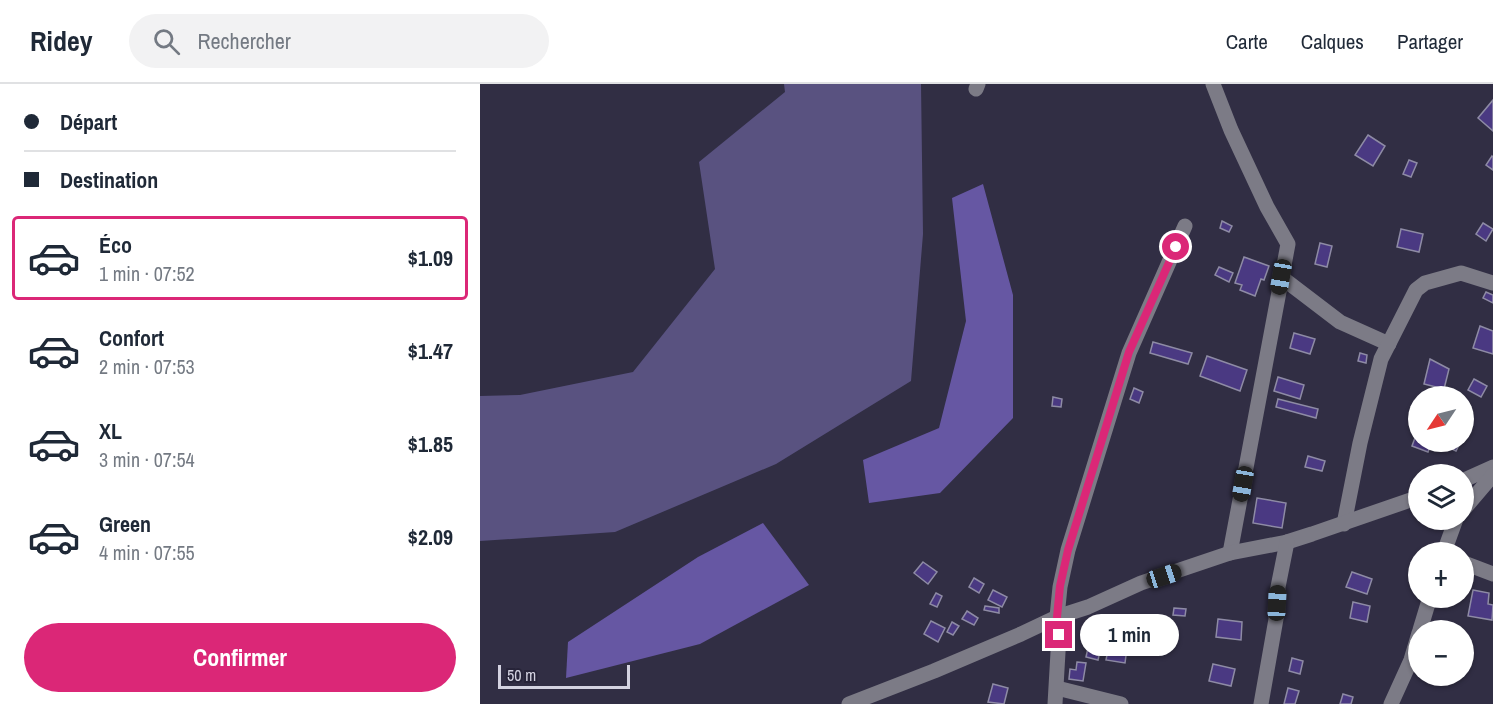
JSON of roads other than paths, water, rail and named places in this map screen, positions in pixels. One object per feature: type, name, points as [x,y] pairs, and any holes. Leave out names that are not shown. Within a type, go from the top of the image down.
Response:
[{"type":"street","points":[[1213,84],[1267,207],[1288,244],[1230,554]]},
{"type":"street","points":[[1055,704],[1059,635],[1057,617],[1060,586],[1068,550],[1129,352],[1185,226]]},
{"type":"street","points":[[1344,524],[1360,443],[1381,359],[1416,290],[1425,283],[1461,273],[1493,282]]},
{"type":"street","points":[[1281,277],[1340,322],[1389,344]]},
{"type":"street","points":[[1474,476],[1493,467]]},
{"type":"street","points":[[1474,497],[1493,475]]},
{"type":"street","points":[[849,704],[945,667],[1057,617],[1088,607],[1141,583],[1230,554],[1287,542],[1408,501]]},
{"type":"street","points":[[1261,704],[1276,619],[1278,586],[1287,542]]},
{"type":"street","points":[[1474,567],[1493,574]]},
{"type":"street","points":[[1391,704],[1408,667]]},
{"type":"street","points":[[1057,688],[1121,704]]}]
